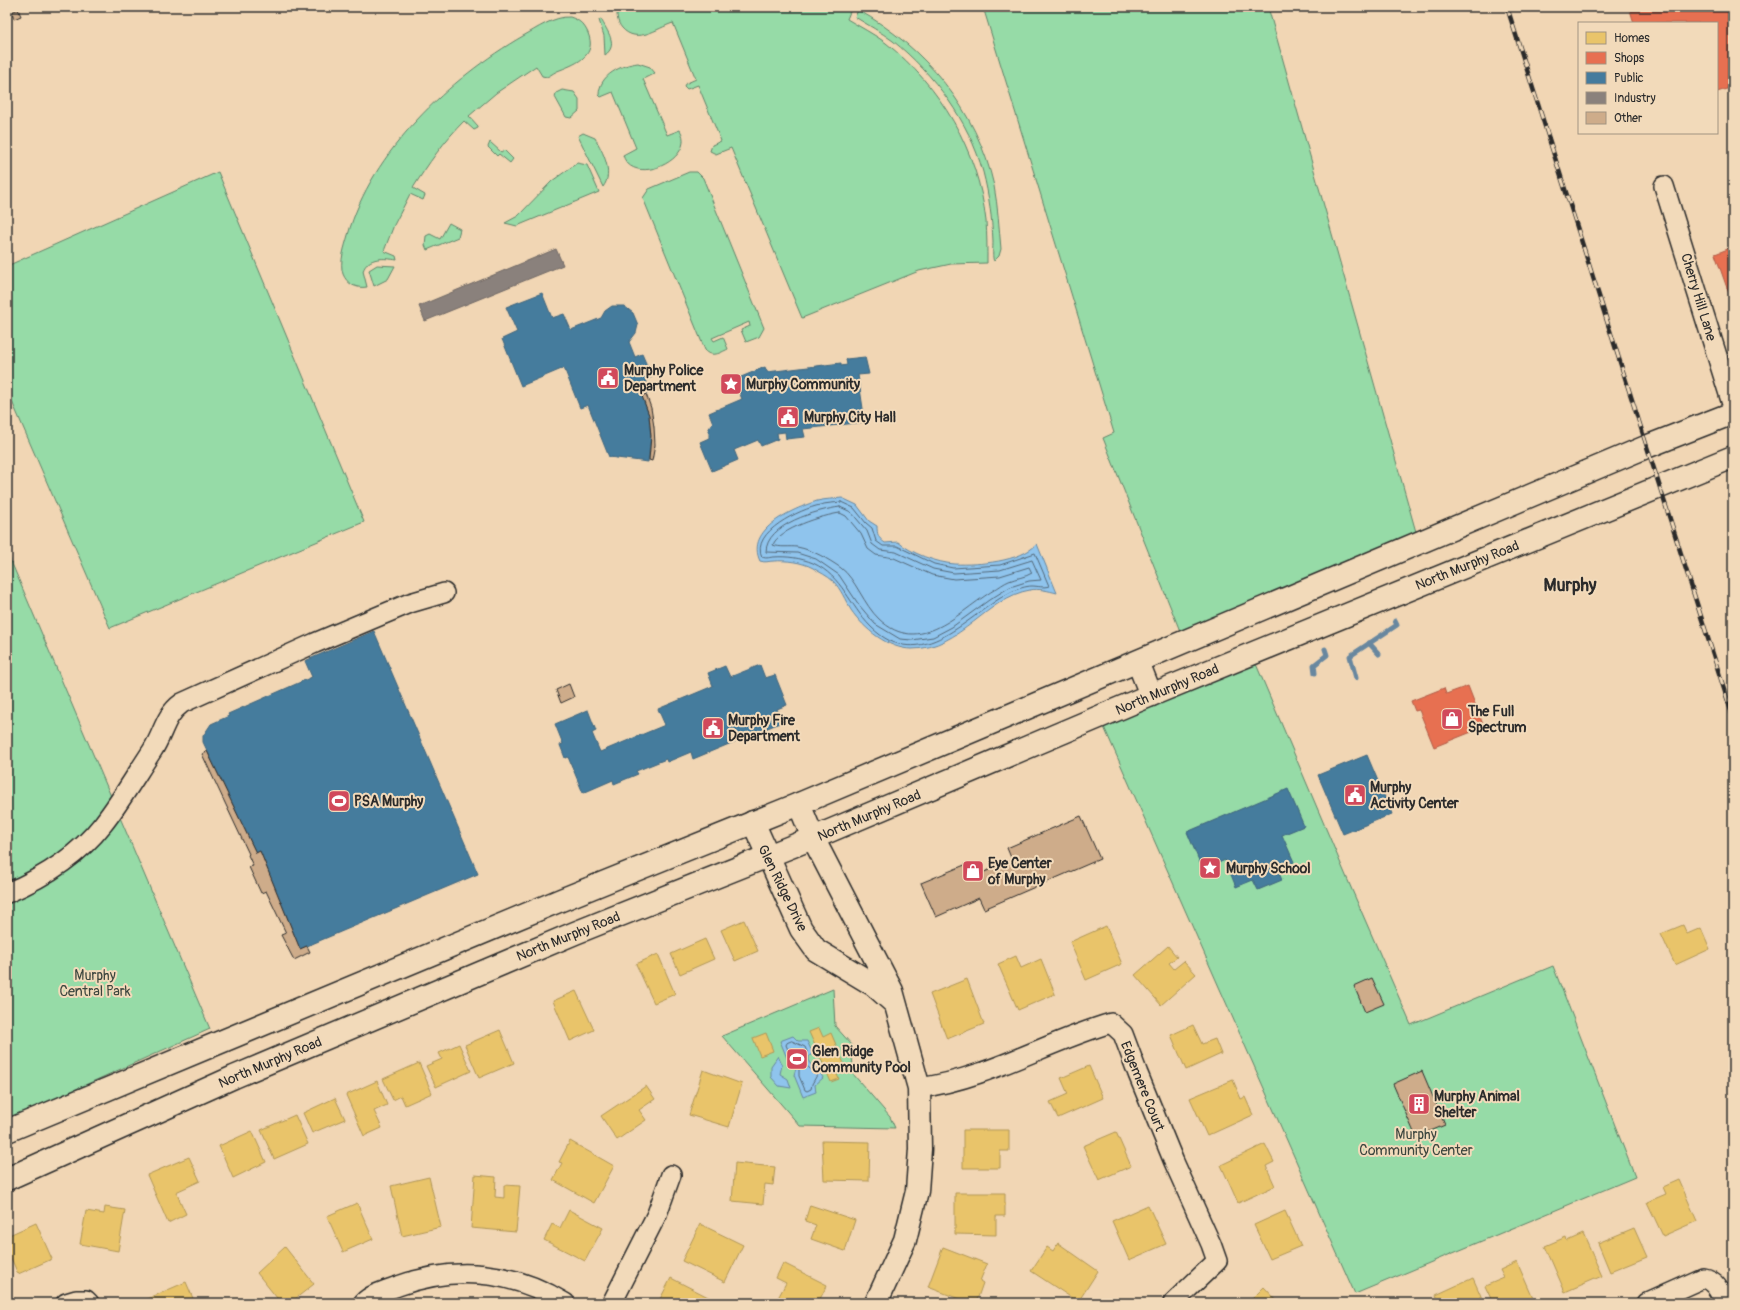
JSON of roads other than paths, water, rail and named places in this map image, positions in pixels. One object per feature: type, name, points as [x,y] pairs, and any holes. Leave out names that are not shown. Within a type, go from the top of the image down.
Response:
[{"type":"main road","points":[[7,1131],[561,900],[799,804],[1646,447],[1733,413]]},
{"type":"main road","name":"North Murphy Road","points":[[7,1179],[234,1077],[575,933],[814,838],[1131,703],[1733,457]]},
{"type":"main road","points":[[1138,662],[1151,695]]},
{"type":"main road","points":[[1117,671],[1131,703]]},
{"type":"main road","points":[[799,804],[814,838],[892,991],[919,1088],[920,1149],[917,1191],[905,1240],[876,1303]]},
{"type":"main road","name":"Glen Ridge Drive","points":[[753,822],[767,857],[801,929],[816,950],[874,985],[897,1005]]},
{"type":"street","name":"Cherry Hill Lane","points":[[1664,186],[1733,407]]},
{"type":"street","points":[[7,893],[49,872],[78,850],[102,826],[159,741],[173,710],[182,703],[315,643],[410,603],[444,593]]},
{"type":"street","name":"Edgemere Court","points":[[919,1088],[977,1075],[1091,1029],[1111,1023],[1123,1034],[1174,1162],[1212,1244],[1217,1261],[1173,1303]]},
{"type":"street","points":[[612,1303],[657,1214],[672,1175]]},
{"type":"street","points":[[363,1303],[367,1299],[386,1290],[416,1279],[476,1273],[504,1277],[532,1285],[565,1303]]},
{"type":"street","points":[[1647,1303],[1698,1280],[1710,1279],[1726,1303]]},
{"type":"street","points":[[66,1303],[76,1300],[87,1302]]},
{"type":"water","points":[[842,498],[857,505],[869,521],[877,526],[878,536],[885,543],[898,542],[917,554],[940,562],[964,564],[987,563],[1010,559],[1030,550],[1037,544],[1057,593],[1036,589],[1015,595],[1000,602],[960,632],[945,641],[929,647],[912,649],[894,646],[877,637],[856,617],[841,591],[831,579],[809,566],[799,563],[784,561],[760,561],[757,550],[759,539],[765,530],[774,522],[796,509],[817,501]]},
{"type":"water","points":[[793,1036],[798,1041],[807,1041],[813,1054],[809,1056],[809,1062],[812,1066],[817,1066],[823,1078],[815,1085],[816,1092],[803,1097],[794,1075],[796,1068],[789,1063],[780,1041]]},
{"type":"water","points":[[778,1056],[782,1065],[780,1074],[788,1079],[791,1088],[779,1086],[771,1077],[771,1066]]},
{"type":"waterway","points":[[1356,678],[1350,656],[1397,625],[1395,621]]},
{"type":"waterway","points":[[1369,643],[1379,654]]},
{"type":"waterway","points":[[1315,673],[1314,665],[1327,655],[1325,649]]},
{"type":"railway","points":[[1507,7],[1733,717]]},
{"type":"place","name":"Murphy Police Department","points":[[608,378]]},
{"type":"place","name":"Murphy Community","points":[[731,384]]},
{"type":"place","name":"Murphy City Hall","points":[[788,417]]},
{"type":"place","name":"The Full Spectrum","points":[[1452,719]]},
{"type":"place","name":"Murphy Fire Department","points":[[713,728]]},
{"type":"place","name":"Murphy Activity Center","points":[[1355,795]]},
{"type":"place","name":"PSA Murphy","points":[[339,801]]},
{"type":"place","name":"Murphy School","points":[[1210,868]]},
{"type":"place","name":"Eye Center of Murphy","points":[[973,871]]},
{"type":"place","name":"Glen Ridge Community Pool","points":[[797,1059]]},
{"type":"place","name":"Murphy Animal Shelter","points":[[1419,1104]]},
{"type":"district","name":"Murphy","points":[[1570,585]]},
{"type":"park label","name":"Murphy Central Park","points":[[95,984]]},
{"type":"park label","name":"Murphy Community Center","points":[[1416,1142]]}]
